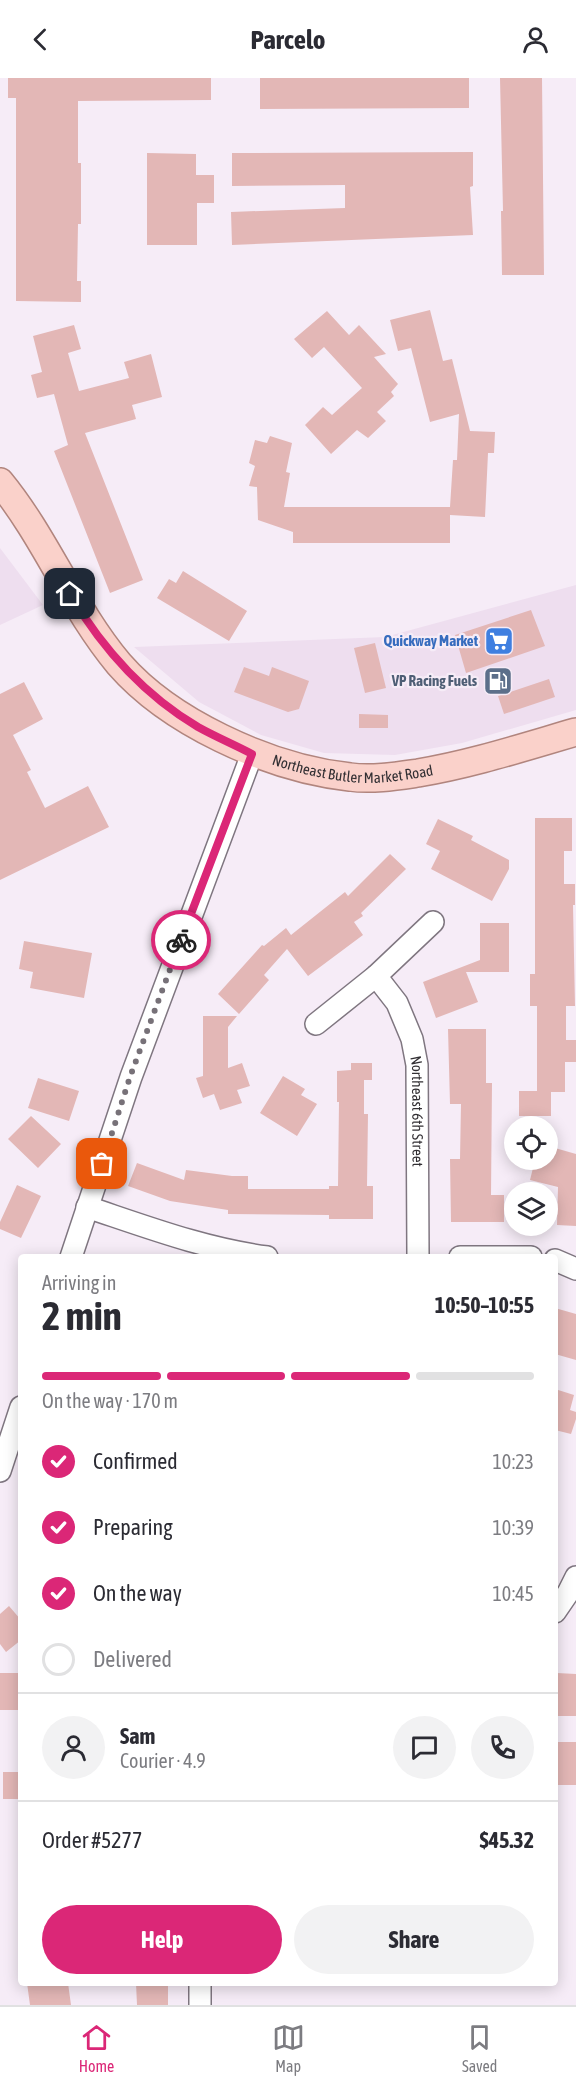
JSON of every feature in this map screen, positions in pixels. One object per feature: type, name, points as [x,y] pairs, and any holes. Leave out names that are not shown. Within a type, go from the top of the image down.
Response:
[{"type":"main road","name":"Northeast Butler Market Road","points":[[0,482],[28,523],[81,612],[120,665],[156,698],[198,727],[252,754],[292,766],[352,778],[396,777],[456,767],[576,732]]},
{"type":"street","points":[[72,1254],[130,1077],[252,754]]},
{"type":"street","points":[[316,1024],[376,976],[433,922]]},
{"type":"street","name":"Northeast 6th Street","points":[[376,976],[397,1003],[412,1039],[417,1065],[418,1254]]},
{"type":"street","points":[[87,1208],[198,1244],[243,1254]]},
{"type":"street","points":[[558,1261],[576,1269]]},
{"type":"street","points":[[0,1471],[18,1416]]},
{"type":"street","points":[[558,1608],[576,1577]]},
{"type":"street","points":[[200,1986],[200,2005]]},
{"type":"shaded area","points":[[0,548],[43,605],[0,625]]},
{"type":"shaded area","points":[[576,585],[576,710],[462,743],[395,755],[324,753],[261,735],[199,702],[134,647],[385,637]]},
{"type":"building","points":[[8,78],[211,78],[211,100],[78,101],[81,224],[78,224],[77,281],[81,281],[81,302],[16,301],[16,98],[8,98]]},
{"type":"building","points":[[260,78],[469,78],[469,108],[260,109]]},
{"type":"building","points":[[500,78],[542,78],[544,275],[502,275]]},
{"type":"building","points":[[473,152],[473,186],[470,187],[473,235],[232,245],[231,212],[345,208],[345,185],[232,186],[232,153]]},
{"type":"building","points":[[147,153],[196,154],[196,175],[214,175],[214,203],[197,203],[197,245],[147,245]]},
{"type":"building","points":[[430,310],[443,361],[452,359],[470,431],[495,432],[494,453],[488,453],[485,517],[450,515],[450,543],[293,543],[293,532],[258,520],[257,487],[249,486],[255,466],[249,463],[255,440],[267,443],[270,436],[292,443],[286,472],[290,473],[284,507],[450,507],[453,460],[457,460],[459,414],[430,422],[411,348],[398,351],[390,320]]},
{"type":"building","points":[[327,311],[349,335],[359,325],[386,354],[374,357],[398,384],[391,392],[394,396],[377,412],[386,421],[368,438],[357,430],[331,454],[305,425],[323,407],[332,415],[362,388],[324,347],[312,358],[294,339]]},
{"type":"building","points":[[74,325],[81,349],[68,353],[79,391],[129,378],[124,362],[151,354],[162,397],[132,405],[136,419],[85,433],[143,580],[110,593],[54,451],[68,445],[54,394],[37,398],[31,375],[42,372],[33,336]]},
{"type":"building","points":[[183,571],[247,611],[229,641],[157,598],[169,579],[176,583]]},
{"type":"building","name":"Quickway Market","points":[[531,610],[545,646],[466,673],[455,635]]},
{"type":"building","points":[[375,643],[386,688],[365,693],[354,648]]},
{"type":"building","points":[[244,667],[269,676],[272,667],[309,681],[299,709],[288,712],[234,692]]},
{"type":"building","points":[[549,679],[555,697],[504,714],[498,696]]},
{"type":"building","points":[[24,682],[43,719],[13,735],[31,770],[27,772],[45,808],[88,786],[109,827],[0,880],[0,694]]},
{"type":"building","points":[[359,714],[388,715],[388,728],[359,728]]},
{"type":"building","points":[[535,818],[572,818],[572,851],[564,851],[564,884],[575,884],[575,905],[573,905],[575,1006],[566,1006],[566,1040],[576,1040],[576,1062],[565,1062],[565,1092],[551,1092],[551,1116],[519,1116],[519,1091],[537,1091],[537,1006],[530,1006],[530,974],[535,974]]},
{"type":"building","points":[[438,819],[473,836],[471,840],[509,860],[509,869],[492,901],[431,869],[440,851],[426,844]]},
{"type":"building","points":[[390,854],[406,869],[361,913],[363,916],[354,922],[363,935],[308,976],[287,949],[264,975],[269,980],[239,1014],[218,994],[262,945],[264,946],[286,928],[291,935],[345,892],[348,896]]},
{"type":"building","points":[[480,923],[509,923],[509,972],[466,972],[478,1002],[436,1018],[423,982],[480,960]]},
{"type":"building","points":[[24,941],[92,953],[84,998],[30,988],[33,972],[19,969]]},
{"type":"building","points":[[203,1016],[237,1016],[228,1027],[228,1068],[242,1063],[250,1086],[237,1090],[242,1103],[220,1110],[214,1094],[203,1098],[196,1078],[203,1076]]},
{"type":"building","points":[[448,1029],[486,1029],[486,1083],[492,1083],[491,1195],[504,1195],[504,1222],[451,1222],[450,1159],[460,1159],[461,1104],[450,1104]]},
{"type":"building","points":[[351,1063],[372,1063],[372,1080],[364,1080],[364,1114],[368,1114],[367,1186],[373,1186],[373,1219],[329,1219],[329,1215],[228,1214],[228,1210],[170,1201],[128,1186],[137,1163],[184,1180],[186,1170],[248,1176],[248,1189],[329,1189],[329,1186],[338,1186],[337,1071],[351,1070]]},
{"type":"building","points":[[283,1076],[305,1089],[301,1095],[317,1104],[297,1136],[260,1113]]},
{"type":"building","points":[[38,1078],[79,1091],[69,1121],[28,1108]]},
{"type":"building","points":[[31,1116],[61,1144],[38,1168],[8,1139]]},
{"type":"building","points":[[558,1149],[576,1154],[576,1226],[558,1225],[558,1182],[530,1180],[532,1170],[558,1170]]},
{"type":"building","points":[[17,1185],[41,1196],[21,1238],[0,1229],[0,1222]]},
{"type":"building","points":[[558,1309],[576,1314],[576,1360],[558,1355]]},
{"type":"building","points":[[558,1390],[574,1395],[570,1410],[576,1412],[576,1419],[571,1434],[558,1431]]},
{"type":"building","points":[[9,1606],[18,1616],[18,1642],[6,1652],[0,1644],[0,1614]]},
{"type":"building","points":[[0,1673],[18,1673],[18,1710],[0,1710]]},
{"type":"building","points":[[558,1673],[576,1674],[576,1716],[558,1716]]},
{"type":"building","points":[[558,1742],[576,1742],[576,1785],[558,1785]]},
{"type":"building","points":[[3,1772],[18,1772],[18,1799],[3,1799]]},
{"type":"building","points":[[27,1986],[68,1986],[71,2005],[30,2005]]},
{"type":"building","points":[[136,1986],[168,1986],[168,2005],[137,2005]]},
{"type":"way so far","points":[[102,1164],[130,1077],[181,940]]},
{"type":"place","name":"Quickway Market","points":[[499,641]]},
{"type":"place","name":"VP Racing Fuels","points":[[498,681]]},
{"type":"route","points":[[70,594],[120,665],[156,698],[198,727],[252,754],[181,940]]}]
